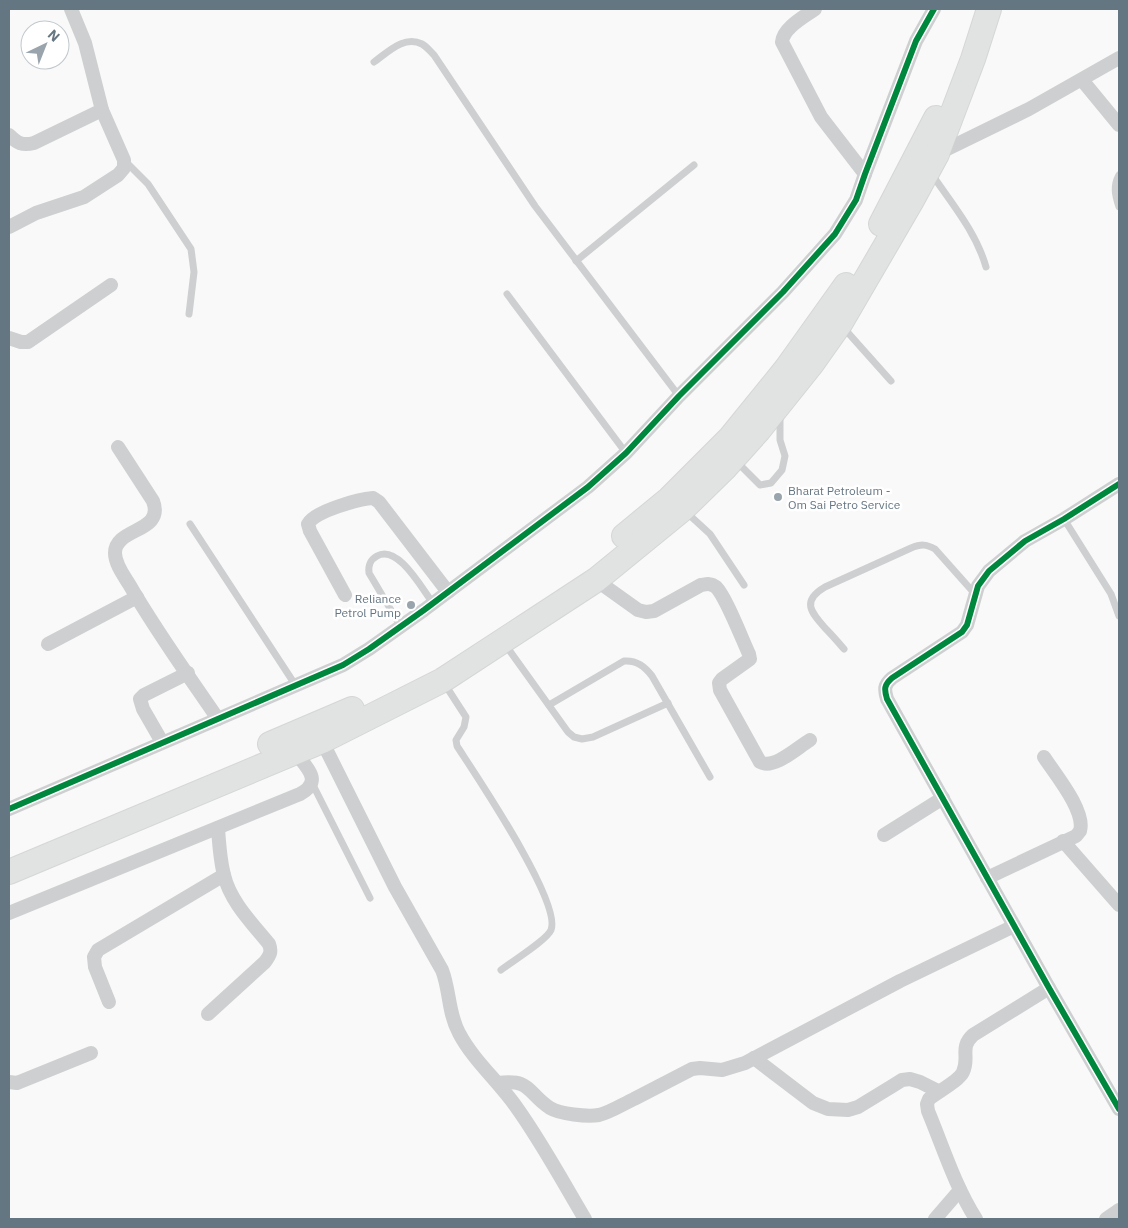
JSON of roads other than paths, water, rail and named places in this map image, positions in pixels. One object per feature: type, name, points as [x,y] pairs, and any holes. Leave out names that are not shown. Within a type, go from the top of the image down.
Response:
[{"type":"highway","points":[[9,856],[322,723],[427,672],[496,631],[578,574],[669,499],[730,438],[786,368],[838,298],[870,246],[935,122],[963,47],[974,9]]},
{"type":"highway","points":[[9,872],[322,741],[443,680],[596,580],[683,509],[728,465],[811,365],[840,324],[932,162],[973,59],[990,9]]},
{"type":"street","points":[[9,227],[36,213],[84,197],[118,175],[124,168],[124,160],[102,110],[85,43],[71,9]]},
{"type":"street","points":[[815,9],[786,32],[782,37],[782,42],[821,117],[865,174]]},
{"type":"street","points":[[9,809],[343,665],[369,650],[401,627],[588,487],[626,453],[679,396],[783,292],[835,234],[856,200],[916,40],[934,9]]},
{"type":"street","points":[[932,162],[1119,58]]},
{"type":"street","points":[[1082,80],[1119,125]]},
{"type":"street","points":[[9,135],[18,143],[26,145],[34,143],[102,110]]},
{"type":"street","points":[[9,338],[28,342],[111,285]]},
{"type":"street","points":[[118,447],[153,501],[156,507],[156,515],[151,521],[121,540],[114,554],[137,597],[218,719]]},
{"type":"street","points":[[1119,484],[1064,520],[1032,536],[983,577],[975,594],[967,624],[962,632],[892,678],[886,683],[884,690],[887,699],[942,798],[1119,1109]]},
{"type":"street","points":[[345,595],[308,524],[311,519],[318,515],[358,501],[373,498],[379,502],[448,592]]},
{"type":"street","points":[[596,580],[638,610],[646,612],[654,610],[701,585],[708,583],[715,586],[731,615],[750,659],[722,679],[719,684],[720,690],[760,762],[764,765],[776,762],[810,740]]},
{"type":"street","points":[[48,644],[137,597]]},
{"type":"street","points":[[162,742],[143,709],[140,699],[144,695],[188,673]]},
{"type":"street","points":[[322,741],[390,878],[442,970],[457,1030],[465,1044],[529,1126],[585,1219]]},
{"type":"street","points":[[9,913],[308,790],[312,783],[312,775],[295,752]]},
{"type":"street","points":[[987,878],[1076,836],[1080,831],[1081,818],[1077,808],[1044,757]]},
{"type":"street","points":[[884,835],[942,798]]},
{"type":"street","points":[[208,1014],[265,962],[270,955],[271,949],[233,897],[224,876],[218,828]]},
{"type":"street","points":[[1063,841],[1119,905]]},
{"type":"street","points":[[109,1002],[95,967],[94,957],[98,950],[224,876]]},
{"type":"street","points":[[498,1084],[511,1082],[526,1085],[551,1109],[559,1112],[600,1114],[620,1106],[692,1069],[722,1070],[745,1063],[892,985],[1014,926]]},
{"type":"street","points":[[976,1219],[960,1190],[928,1111],[928,1098],[959,1078],[965,1065],[964,1048],[967,1041],[973,1035],[1049,988]]},
{"type":"street","points":[[9,1082],[17,1083],[91,1053]]},
{"type":"street","points":[[754,1058],[820,1107],[848,1110],[902,1080],[910,1079],[920,1082],[938,1091]]},
{"type":"street","points":[[935,1219],[944,1211],[960,1190]]},
{"type":"street","points":[[1106,1219],[1119,1210]]},
{"type":"lane","points":[[374,62],[396,46],[408,41],[422,44],[434,55],[535,206],[679,396]]},
{"type":"lane","points":[[124,160],[148,184],[191,249],[194,272],[190,314]]},
{"type":"lane","points":[[932,162],[981,250],[986,267]]},
{"type":"lane","points":[[576,261],[694,165]]},
{"type":"lane","points":[[1119,175],[1115,190],[1119,207]]},
{"type":"lane","points":[[507,294],[626,453]]},
{"type":"lane","points":[[840,324],[891,381]]},
{"type":"lane","points":[[728,465],[742,467],[760,485],[771,483],[782,470],[785,456],[780,440],[780,402]]},
{"type":"lane","points":[[683,509],[713,538],[744,585]]},
{"type":"lane","points":[[1064,520],[1111,594],[1119,616]]},
{"type":"lane","points":[[190,524],[296,686]]},
{"type":"lane","points":[[844,649],[812,613],[810,606],[811,598],[825,587],[911,548],[921,544],[935,548],[975,594]]},
{"type":"lane","points":[[401,627],[369,573],[371,561],[376,556],[383,554],[393,555],[401,560],[433,603]]},
{"type":"lane","points":[[503,642],[574,738],[593,738],[668,703]]},
{"type":"lane","points":[[549,705],[616,665],[632,660],[647,669],[710,777]]},
{"type":"lane","points":[[443,680],[466,717],[464,727],[456,740],[457,746],[532,868],[551,914],[552,925],[550,932],[501,970]]},
{"type":"lane","points":[[312,783],[370,898]]},
{"type":"place","name":"Bharat Petroleum - Om Sai Petro Service","points":[[778,497]]},
{"type":"place","name":"Reliance Petrol Pump","points":[[411,605]]}]
